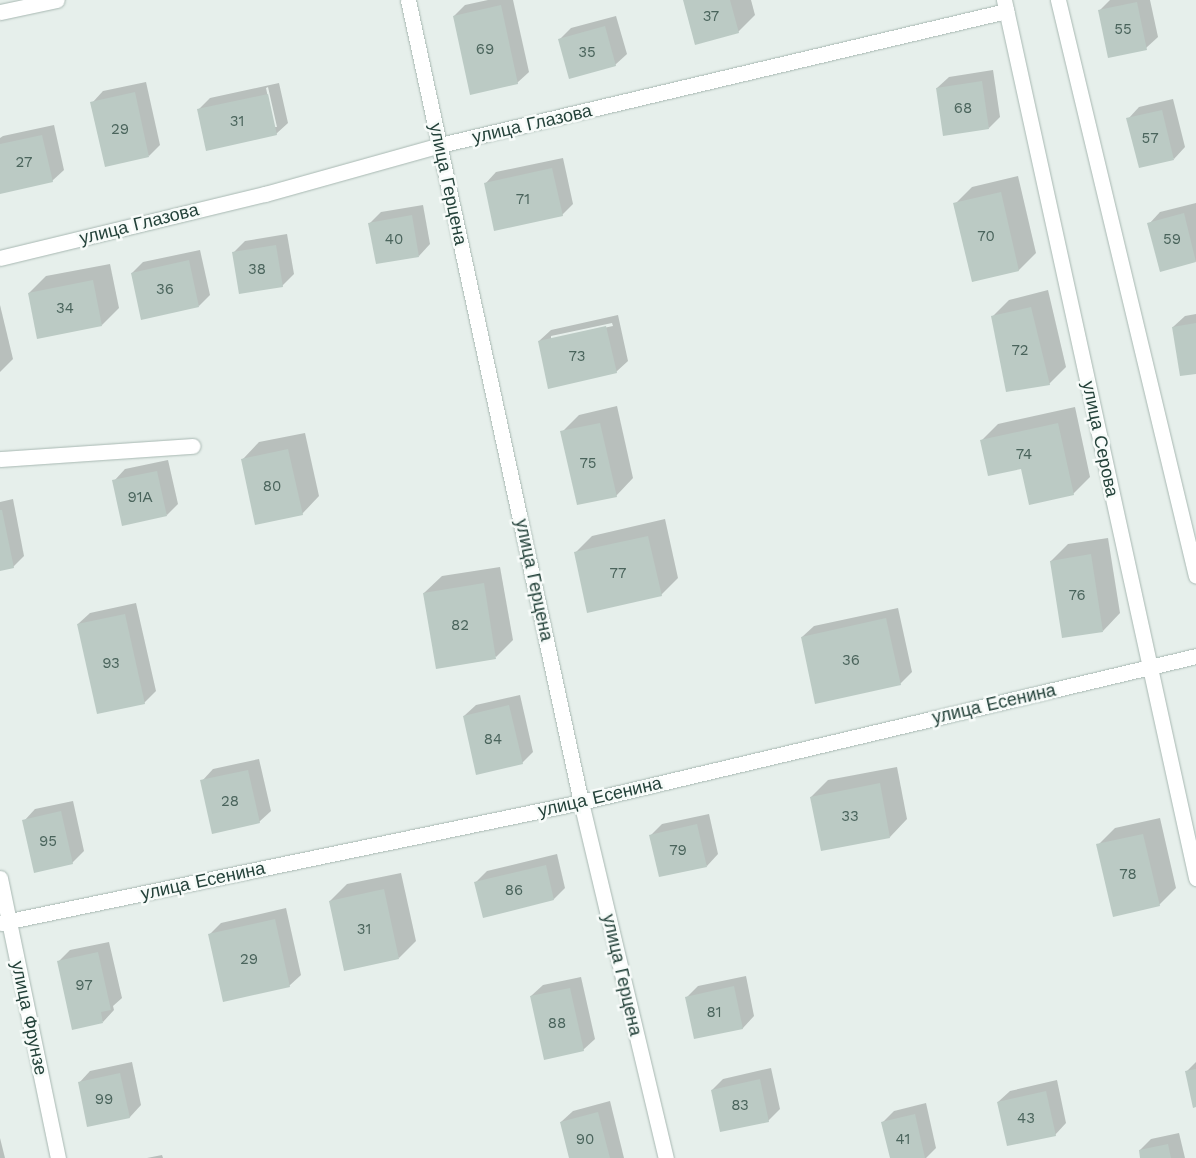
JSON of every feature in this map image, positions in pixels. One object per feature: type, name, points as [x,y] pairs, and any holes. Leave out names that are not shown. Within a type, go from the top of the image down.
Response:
[{"type":"street","points":[[0,12],[58,0]]},
{"type":"street","name":"улица Герцена","points":[[408,0],[581,802],[666,1158]]},
{"type":"street","points":[[1058,0],[1196,576]]},
{"type":"street","name":"улица Глазова","points":[[0,258],[265,194],[440,145],[1005,5]]},
{"type":"street","name":"улица Серова","points":[[1005,5],[1196,878]]},
{"type":"street","points":[[0,459],[193,446]]},
{"type":"street","name":"улица Есенина","points":[[5,922],[581,802],[1196,656]]},
{"type":"street","name":"улица Фрунзе","points":[[0,878],[5,922],[58,1158]]},
{"type":"building","points":[[683,0],[730,0],[739,33],[695,45]]},
{"type":"building","points":[[1137,2],[1147,50],[1108,58],[1098,10]]},
{"type":"building","points":[[501,5],[518,84],[470,95],[453,16]]},
{"type":"building","points":[[605,26],[616,66],[569,79],[558,39]]},
{"type":"building","points":[[982,81],[989,129],[943,136],[936,88]]},
{"type":"building","points":[[135,92],[149,157],[105,167],[90,102]]},
{"type":"building","points":[[268,94],[277,135],[206,151],[197,109]]},
{"type":"building","points":[[1162,110],[1174,160],[1139,168],[1126,118]]},
{"type":"building","points":[[42,135],[53,182],[0,194],[0,144]]},
{"type":"building","points":[[552,168],[563,216],[494,231],[484,183]]},
{"type":"building","points":[[1001,192],[1019,271],[972,282],[953,203]]},
{"type":"building","points":[[1184,213],[1196,262],[1160,272],[1147,223]]},
{"type":"building","points":[[412,215],[419,257],[376,264],[368,223]]},
{"type":"building","points":[[276,245],[283,287],[239,294],[232,252]]},
{"type":"building","points":[[189,260],[199,307],[141,320],[131,273]]},
{"type":"building","points":[[93,280],[102,326],[37,339],[28,293]]},
{"type":"building","points":[[1031,307],[1050,385],[1006,392],[991,316]]},
{"type":"building","points":[[1196,323],[1196,374],[1180,376],[1172,327]]},
{"type":"building","points":[[606,326],[617,373],[548,389],[538,341]]},
{"type":"building","points":[[600,423],[617,497],[577,505],[560,431]]},
{"type":"building","points":[[1058,423],[1074,495],[1029,505],[1021,469],[988,476],[980,440]]},
{"type":"building","points":[[288,449],[303,515],[255,525],[241,459]]},
{"type":"building","points":[[157,471],[167,516],[122,526],[112,480]]},
{"type":"building","points":[[0,510],[2,510],[14,568],[0,571]]},
{"type":"building","points":[[648,536],[662,596],[587,613],[574,552]]},
{"type":"building","points":[[1091,554],[1103,632],[1062,638],[1050,561]]},
{"type":"building","points":[[484,583],[496,659],[436,669],[423,593]]},
{"type":"building","points":[[125,614],[145,704],[97,714],[77,624]]},
{"type":"building","points":[[886,618],[901,685],[815,704],[801,637]]},
{"type":"building","points":[[509,705],[523,764],[476,775],[463,716]]},
{"type":"building","points":[[248,770],[260,823],[212,834],[200,780]]},
{"type":"building","points":[[880,783],[890,838],[821,851],[810,797]]},
{"type":"building","points":[[61,811],[73,864],[34,873],[22,820]]},
{"type":"building","points":[[697,824],[707,867],[659,877],[649,835]]},
{"type":"building","points":[[1143,834],[1160,906],[1113,917],[1096,844]]},
{"type":"building","points":[[546,865],[554,900],[483,918],[474,882]]},
{"type":"building","points":[[384,889],[399,959],[344,971],[329,901]]},
{"type":"building","points":[[275,919],[290,987],[223,1002],[208,934]]},
{"type":"building","points":[[98,952],[111,1010],[101,1012],[103,1023],[72,1030],[57,961]]},
{"type":"building","points":[[734,986],[743,1029],[694,1039],[685,997]]},
{"type":"building","points":[[570,988],[584,1051],[544,1060],[530,996]]},
{"type":"building","points":[[1196,1069],[1196,1107],[1193,1108],[1185,1071]]},
{"type":"building","points":[[120,1073],[130,1118],[87,1127],[78,1082]]},
{"type":"building","points":[[760,1079],[769,1122],[720,1132],[711,1090]]},
{"type":"building","points":[[1046,1091],[1056,1136],[1007,1146],[997,1102]]},
{"type":"building","points":[[598,1112],[610,1158],[569,1158],[560,1122]]},
{"type":"building","points":[[915,1114],[925,1158],[890,1158],[881,1122]]},
{"type":"building","points":[[1168,1144],[1171,1158],[1140,1158],[1139,1150]]}]
